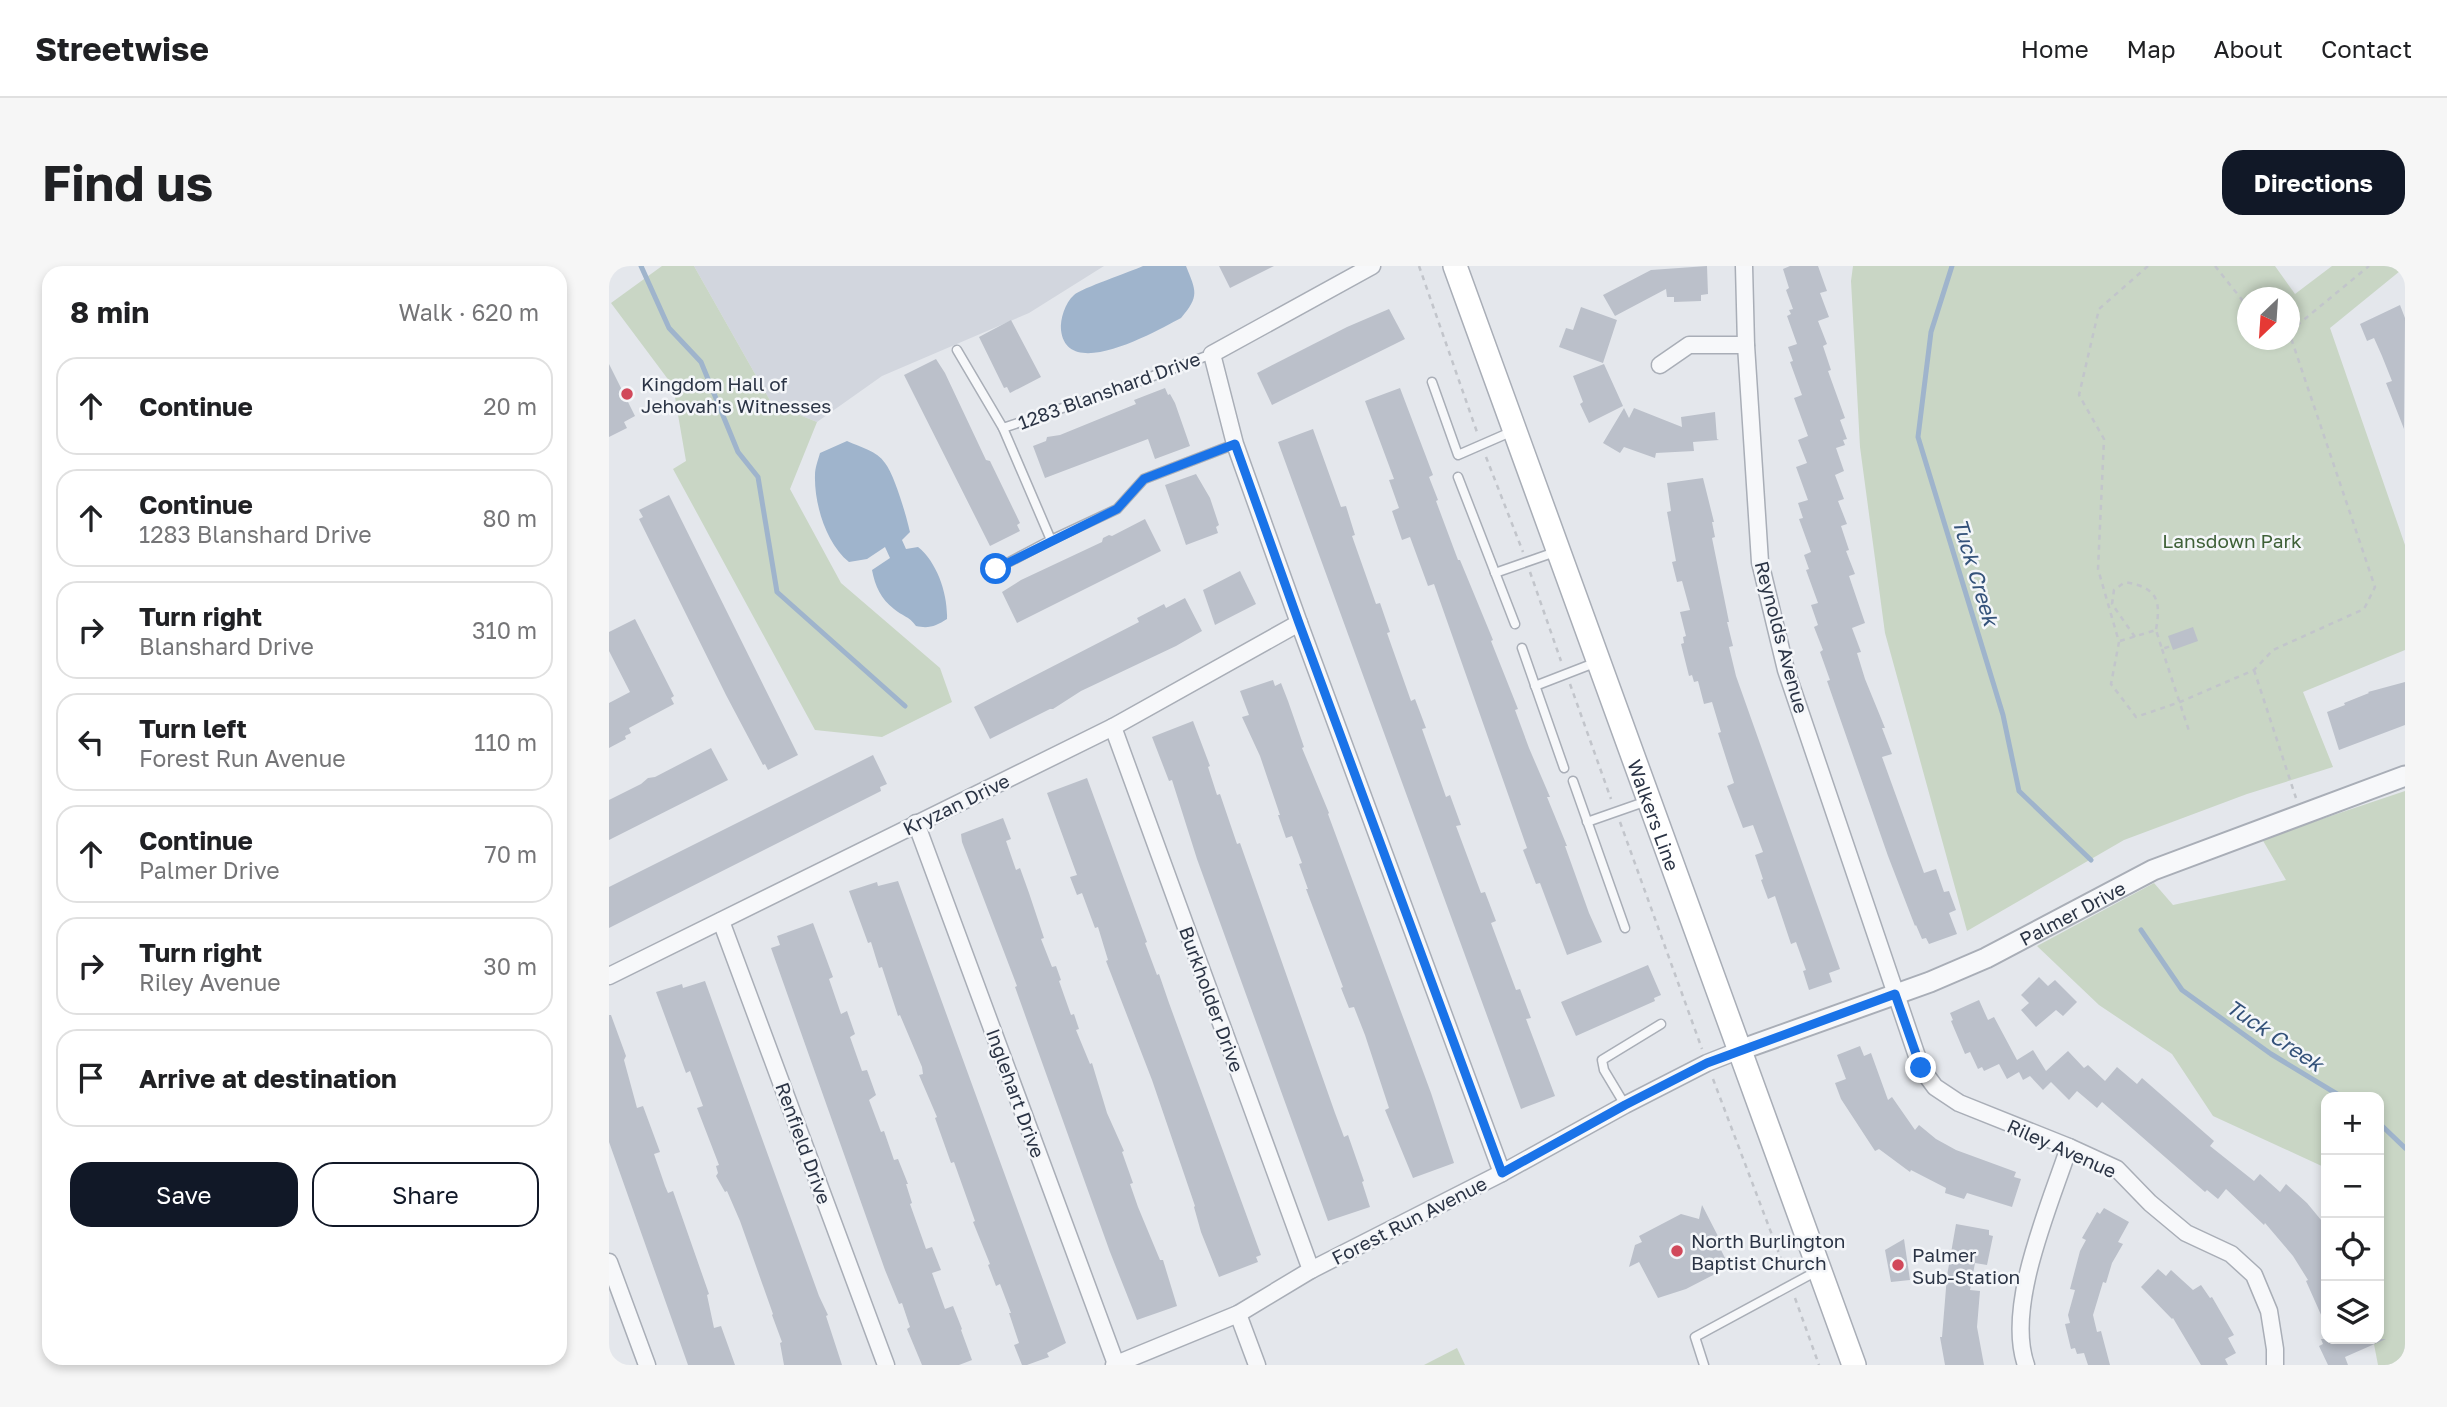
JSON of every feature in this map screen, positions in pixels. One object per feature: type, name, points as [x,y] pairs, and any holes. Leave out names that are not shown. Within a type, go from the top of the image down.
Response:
[{"type":"main road","name":"Walkers Line","points":[[1455,266],[1854,1365]]},
{"type":"street","points":[[1373,266],[1212,354],[1235,444],[1502,1173]]},
{"type":"street","name":"Reynolds Avenue","points":[[1744,266],[1760,562],[1786,670],[1895,994]]},
{"type":"street","points":[[1660,365],[1689,345],[1747,345]]},
{"type":"street","name":"Kryzan Drive","points":[[609,976],[1113,727],[1299,623]]},
{"type":"street","name":"Burkholder Drive","points":[[1113,727],[1311,1270]]},
{"type":"street","name":"Palmer Drive","points":[[1740,1050],[1986,958],[2153,870],[2405,776]]},
{"type":"street","name":"Inglehart Drive","points":[[916,822],[1115,1365]]},
{"type":"street","name":"Renfield Drive","points":[[721,921],[886,1365]]},
{"type":"street","name":"Riley Avenue","points":[[1895,994],[1921,1068],[1935,1087],[1959,1104],[2117,1169],[2150,1203],[2186,1233],[2231,1254],[2254,1275],[2269,1311],[2275,1365]]},
{"type":"street","name":"Forest Run Avenue","points":[[1115,1365],[1238,1314],[1311,1270],[1502,1173],[1625,1105],[1707,1063],[1740,1050]]},
{"type":"street","points":[[2027,1365],[2021,1329],[2024,1292],[2031,1259],[2069,1147]]},
{"type":"street","points":[[609,1262],[647,1365]]},
{"type":"street","points":[[1238,1314],[1257,1365]]},
{"type":"lane","points":[[957,349],[1003,428]]},
{"type":"lane","name":"1283 Blanshard Drive","points":[[1051,540],[1003,428],[1212,354]]},
{"type":"lane","points":[[1432,382],[1458,455],[1515,430]]},
{"type":"lane","points":[[996,569],[1117,509],[1144,479],[1235,444]]},
{"type":"lane","points":[[1458,477],[1515,624]]},
{"type":"lane","points":[[1495,573],[1558,551]]},
{"type":"lane","points":[[1522,648],[1564,768]]},
{"type":"lane","points":[[1535,687],[1598,661]]},
{"type":"lane","points":[[1573,781],[1625,928]]},
{"type":"lane","points":[[1587,822],[1648,800]]},
{"type":"lane","points":[[1625,1105],[1604,1070],[1602,1060],[1661,1024]]},
{"type":"lane","points":[[1704,1365],[1695,1336],[1819,1270]]},
{"type":"path","points":[[2148,266],[2099,309],[2079,395],[2104,439],[2098,569],[2119,642],[2111,684],[2136,718],[2254,670],[2273,650],[2364,609],[2375,587],[2296,350]]},
{"type":"path","points":[[2215,266],[2237,293]]},
{"type":"path","points":[[2300,324],[2369,266]]},
{"type":"path","points":[[2135,637],[2112,604],[2113,590],[2125,582],[2138,584],[2156,597],[2159,608],[2156,630],[2190,734]]},
{"type":"path","points":[[2119,642],[2156,630]]},
{"type":"path","points":[[2162,649],[2172,646]]},
{"type":"path","points":[[2254,670],[2301,815]]},
{"type":"path","points":[[1707,1063],[1819,1365]]},
{"type":"shaded area","points":[[694,266],[1104,266],[1029,313],[882,376],[817,422],[772,404]]},
{"type":"green space","points":[[662,266],[694,266],[772,404],[817,422],[790,489],[841,583],[940,668],[952,702],[882,737],[815,730],[673,469],[686,461],[673,386],[611,303]]},
{"type":"green space","name":"Lansdown Park","points":[[1853,266],[2275,266],[2290,287],[2237,287],[2237,350],[2300,350],[2300,290],[2332,266],[2397,266],[2400,271],[2330,328],[2405,545],[2405,650],[2303,692],[2333,767],[2247,794],[2124,840],[1967,931],[1885,633],[1860,447],[1851,281]]},
{"type":"green space","points":[[2405,791],[2405,1365],[2378,1365],[2374,1344],[2384,1344],[2384,1092],[2321,1092],[2321,1166],[2213,1116],[2172,1054],[2099,1005],[2037,946],[2154,883],[2173,905],[2286,880],[2262,839]]},
{"type":"green space","points":[[1457,1348],[1465,1365],[1424,1365]]},
{"type":"water","points":[[1143,266],[1186,266],[1194,298],[1181,318],[1135,341],[1096,353],[1079,352],[1067,345],[1061,330],[1061,321],[1071,298],[1086,288]]},
{"type":"water","points":[[847,441],[878,455],[889,469],[910,532],[902,540],[906,549],[918,547],[931,561],[943,589],[947,619],[929,627],[916,626],[889,605],[877,587],[872,570],[890,558],[885,547],[867,559],[849,562],[834,545],[819,510],[815,486],[816,467],[820,453]]},
{"type":"building","points":[[1219,266],[1274,266],[1230,288]]},
{"type":"building","points":[[1707,266],[1708,294],[1701,295],[1701,301],[1674,302],[1674,297],[1667,297],[1666,289],[1615,316],[1603,295],[1651,270]]},
{"type":"building","points":[[1790,266],[1818,266],[1827,291],[1820,293],[1829,317],[1818,321],[1827,344],[1823,346],[1831,370],[1828,371],[1845,418],[1840,420],[1847,439],[1843,440],[1845,445],[1836,448],[1844,471],[1835,475],[1844,499],[1838,501],[1847,524],[1841,526],[1849,550],[1846,551],[1855,574],[1849,576],[1865,623],[1852,628],[1861,652],[1857,653],[1865,679],[1885,728],[1882,728],[1892,754],[1882,757],[1924,873],[1936,869],[1944,892],[1949,891],[1956,910],[1949,913],[1957,934],[1929,944],[1926,938],[1922,939],[1915,926],[1888,856],[1827,681],[1830,680],[1820,652],[1823,650],[1814,627],[1818,625],[1811,605],[1818,603],[1806,570],[1809,569],[1804,555],[1811,552],[1799,519],[1803,518],[1798,503],[1808,500],[1796,467],[1807,463],[1798,440],[1808,436],[1794,398],[1802,395],[1790,362],[1793,361],[1788,347],[1797,344],[1787,316],[1791,314],[1789,310],[1793,309],[1786,290],[1789,288],[1783,269]]},
{"type":"building","points":[[2400,305],[2405,318],[2404,429],[2386,383],[2392,381],[2382,356],[2374,338],[2367,341],[2360,324]]},
{"type":"building","points":[[1581,307],[1617,320],[1603,363],[1559,347],[1566,328],[1573,330]]},
{"type":"building","points":[[1389,309],[1405,339],[1272,405],[1257,373],[1347,327]]},
{"type":"building","points":[[1011,320],[1041,377],[1010,393],[1007,387],[1004,388],[979,337]]},
{"type":"building","points":[[936,359],[1020,523],[1017,525],[1020,531],[990,546],[904,375]]},
{"type":"building","points":[[609,364],[635,416],[624,422],[627,428],[609,437]]},
{"type":"building","points":[[1604,364],[1623,406],[1589,423],[1580,404],[1583,402],[1573,376]]},
{"type":"building","points":[[1165,388],[1175,403],[1190,446],[1155,459],[1148,439],[1045,478],[1033,446],[1046,441],[1047,437],[1060,435],[1136,404],[1134,400]]},
{"type":"building","points":[[1400,388],[1433,475],[1429,477],[1438,500],[1436,501],[1493,640],[1491,641],[1518,709],[1515,710],[1550,797],[1547,797],[1602,942],[1567,955],[1540,883],[1536,884],[1523,850],[1527,848],[1434,584],[1428,586],[1410,537],[1402,540],[1392,511],[1399,508],[1389,480],[1394,479],[1365,401]]},
{"type":"building","points":[[1624,408],[1629,418],[1634,408],[1682,427],[1681,417],[1715,412],[1719,440],[1693,442],[1694,451],[1656,453],[1655,458],[1624,447],[1620,453],[1603,443]]},
{"type":"building","points":[[1313,429],[1341,507],[1346,506],[1355,535],[1352,536],[1376,604],[1380,603],[1390,632],[1387,633],[1411,701],[1415,699],[1426,728],[1422,729],[1446,797],[1450,795],[1461,825],[1456,826],[1481,893],[1485,892],[1496,921],[1491,923],[1516,990],[1520,989],[1531,1018],[1526,1019],[1555,1096],[1521,1109],[1278,442]]},
{"type":"building","points":[[1196,474],[1210,498],[1219,525],[1216,527],[1218,533],[1186,545],[1165,485]]},
{"type":"building","points":[[1703,478],[1714,522],[1715,537],[1712,538],[1729,622],[1733,646],[1729,647],[1736,676],[1840,969],[1829,973],[1832,982],[1809,990],[1803,971],[1806,970],[1796,942],[1791,944],[1775,896],[1768,899],[1761,880],[1763,879],[1755,855],[1763,852],[1753,825],[1743,828],[1727,786],[1734,783],[1718,733],[1721,732],[1712,702],[1704,704],[1698,681],[1694,682],[1692,675],[1689,676],[1681,644],[1686,636],[1680,612],[1690,610],[1682,581],[1677,582],[1672,562],[1676,561],[1667,512],[1671,511],[1667,483]]},
{"type":"building","points":[[669,495],[798,755],[768,770],[726,695],[639,519],[643,517],[639,510]]},
{"type":"building","points":[[1145,519],[1161,551],[1017,623],[1002,592],[1021,580],[1102,542],[1103,538]]},
{"type":"building","points":[[1240,571],[1256,604],[1215,625],[1203,590]]},
{"type":"building","points":[[1185,598],[1202,631],[990,739],[974,707],[1139,622],[1137,618],[1164,604],[1166,608]]},
{"type":"building","points":[[635,619],[674,696],[671,698],[674,704],[629,728],[631,733],[625,736],[626,739],[609,748],[609,703],[630,692],[609,651],[609,632]]},
{"type":"building","points":[[2193,627],[2198,641],[2173,650],[2168,636]]},
{"type":"building","points":[[1273,680],[1275,686],[1281,683],[1288,701],[1304,747],[1302,748],[1329,813],[1454,1163],[1413,1178],[1385,1110],[1389,1108],[1365,1035],[1354,1007],[1349,1008],[1341,988],[1343,987],[1306,889],[1299,864],[1302,863],[1292,836],[1286,838],[1260,756],[1242,717],[1249,715],[1240,691]]},
{"type":"building","points":[[2405,682],[2405,725],[2339,750],[2327,712],[2368,692]]},
{"type":"building","points":[[1193,721],[1210,766],[1208,767],[1217,795],[1220,794],[1237,844],[1240,843],[1335,1113],[1344,1137],[1348,1135],[1364,1181],[1362,1182],[1370,1207],[1328,1221],[1197,859],[1172,780],[1169,781],[1152,737]]},
{"type":"building","points":[[711,748],[728,780],[609,840],[609,800]]},
{"type":"building","points":[[873,755],[887,784],[880,787],[881,791],[609,928],[609,887]]},
{"type":"building","points":[[1087,778],[1261,1255],[1256,1257],[1258,1262],[1219,1277],[1201,1232],[1195,1206],[1152,1080],[1106,961],[1108,960],[1098,927],[1095,928],[1082,893],[1077,895],[1070,877],[1077,875],[1047,793]]},
{"type":"building","points":[[1003,818],[1011,839],[1006,841],[1016,870],[1020,868],[1044,938],[1041,939],[1052,967],[1056,966],[1071,1015],[1074,1014],[1079,1029],[1076,1030],[1090,1064],[1092,1063],[1107,1113],[1124,1151],[1122,1152],[1133,1183],[1130,1184],[1138,1207],[1160,1260],[1163,1260],[1177,1306],[1137,1320],[1110,1252],[1015,987],[1017,986],[962,842],[961,834]]},
{"type":"building","points":[[898,881],[1066,1343],[1047,1353],[1049,1357],[1027,1365],[1022,1365],[1014,1345],[1019,1343],[1011,1313],[1000,1284],[996,1286],[954,1162],[951,1163],[935,1118],[937,1117],[919,1075],[923,1074],[922,1067],[900,1015],[898,1016],[882,967],[879,968],[871,942],[868,943],[849,891],[877,882],[878,886]]},
{"type":"building","points":[[813,923],[833,977],[829,979],[841,1014],[847,1011],[855,1034],[850,1037],[862,1071],[867,1070],[876,1095],[869,1100],[894,1160],[898,1159],[908,1184],[910,1204],[926,1249],[932,1247],[941,1270],[932,1273],[945,1309],[953,1306],[962,1329],[972,1360],[959,1365],[922,1365],[907,1329],[910,1327],[902,1303],[899,1304],[885,1270],[771,948],[780,945],[777,936]]},
{"type":"building","points":[[1648,965],[1661,995],[1654,998],[1655,1001],[1576,1036],[1561,1002]]},
{"type":"building","points":[[2039,977],[2048,986],[2055,980],[2077,1002],[2063,1016],[2056,1010],[2036,1027],[2021,1010],[2029,1003],[2021,995]]},
{"type":"building","points":[[705,981],[828,1315],[826,1316],[842,1365],[784,1365],[782,1342],[740,1221],[727,1191],[725,1192],[716,1176],[716,1166],[719,1165],[697,1108],[703,1106],[690,1071],[686,1073],[656,992],[682,984],[683,988]]},
{"type":"building","points":[[1979,1000],[1988,1020],[1994,1017],[2017,1060],[2033,1050],[2046,1071],[2068,1051],[2084,1068],[2088,1065],[2105,1081],[2117,1067],[2137,1084],[2142,1078],[2214,1141],[2210,1146],[2254,1181],[2260,1174],[2280,1192],[2286,1184],[2321,1220],[2321,1315],[2306,1281],[2308,1280],[2293,1256],[2265,1223],[2264,1225],[2226,1189],[2218,1199],[2207,1190],[2205,1192],[2102,1102],[2097,1108],[2077,1091],[2069,1100],[2051,1082],[2043,1090],[2030,1076],[2023,1080],[2019,1072],[2007,1079],[1999,1064],[1984,1071],[1982,1067],[1978,1069],[1970,1052],[1965,1054],[1950,1013]]},
{"type":"building","points":[[609,1015],[626,1056],[624,1060],[637,1108],[643,1106],[660,1152],[654,1154],[665,1186],[668,1193],[673,1191],[709,1294],[707,1295],[714,1328],[721,1326],[735,1365],[688,1365],[609,1142]]},
{"type":"building","points":[[1860,1046],[1864,1056],[1871,1053],[1888,1100],[1892,1097],[1915,1130],[1919,1125],[1956,1150],[2016,1172],[2014,1177],[2021,1179],[2012,1207],[1967,1193],[1964,1199],[1945,1193],[1946,1188],[1911,1170],[1910,1172],[1879,1149],[1875,1151],[1841,1099],[1835,1083],[1846,1079],[1837,1055]]},
{"type":"building","name":"North Burlington Baptist Church","points":[[1702,1205],[1720,1240],[1717,1242],[1728,1264],[1717,1273],[1686,1289],[1658,1298],[1639,1262],[1629,1267],[1635,1245],[1642,1242],[1639,1236],[1681,1214],[1699,1219]]},
{"type":"building","points":[[2104,1208],[2129,1222],[2118,1242],[2123,1244],[2112,1263],[2106,1283],[2103,1282],[2093,1315],[2097,1332],[2101,1331],[2110,1365],[2088,1365],[2084,1353],[2077,1354],[2075,1348],[2071,1349],[2065,1324],[2070,1323],[2068,1315],[2075,1290],[2070,1289],[2080,1251],[2086,1240],[2082,1238],[2097,1212],[2100,1214]]},
{"type":"building","points":[[1956,1224],[1989,1230],[1989,1235],[1993,1236],[1987,1265],[1975,1263],[1970,1290],[1980,1291],[1977,1327],[1984,1365],[1945,1365],[1940,1337]]},
{"type":"building","name":"Palmer Sub-Station","points":[[1904,1239],[1910,1280],[1891,1282],[1885,1250]]},
{"type":"building","points":[[2158,1269],[2166,1276],[2171,1270],[2193,1290],[2201,1285],[2210,1298],[2212,1297],[2234,1335],[2228,1338],[2236,1353],[2225,1359],[2228,1365],[2201,1365],[2173,1318],[2141,1287]]},
{"type":"building","points":[[2375,1344],[2345,1357],[2348,1365],[2328,1365],[2319,1346]]},
{"type":"waterway","points":[[641,266],[669,328],[701,362],[738,452],[758,477],[777,592],[905,706]]},
{"type":"waterway","name":"Tuck Creek","points":[[1952,266],[1931,332],[1918,437],[2003,715],[2019,791],[2091,860]]},
{"type":"waterway","name":"Tuck Creek","points":[[2141,930],[2182,990],[2271,1054],[2334,1092]]},
{"type":"waterway","name":"Tuck Creek","points":[[2384,1128],[2405,1148]]},
{"type":"place","name":"Kingdom Hall of Jehovah's Witnesses","points":[[627,394]]},
{"type":"place","name":"North Burlington Baptist Church","points":[[1677,1251]]},
{"type":"place","name":"Palmer Sub-Station","points":[[1898,1265]]},
{"type":"route","points":[[996,569],[1117,509],[1144,479],[1235,444],[1502,1173],[1707,1063],[1895,994],[1921,1068]]}]
